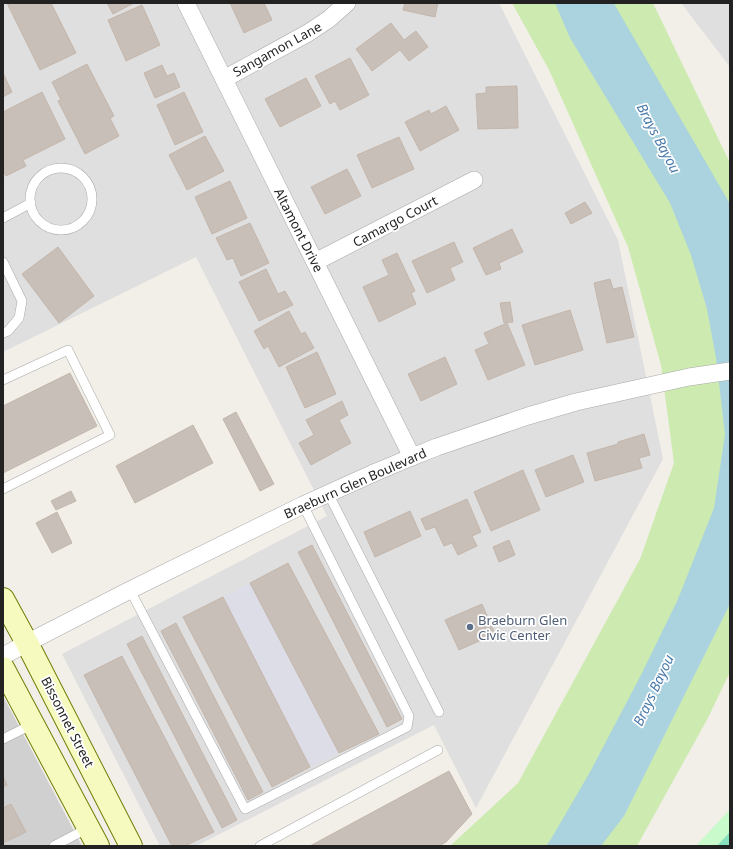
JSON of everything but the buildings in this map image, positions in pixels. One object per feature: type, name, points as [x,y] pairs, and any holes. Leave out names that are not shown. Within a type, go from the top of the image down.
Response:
[{"type":"main road","name":"Bissonnet Street","points":[[3,599],[131,846]]},
{"type":"main road","points":[[3,668],[93,837]]},
{"type":"street","name":"Altamont Drive","points":[[186,3],[412,456]]},
{"type":"street","name":"Sangamon Lane","points":[[224,79],[308,33],[329,19],[347,3]]},
{"type":"street","name":"Camargo Court","points":[[316,262],[474,180]]},
{"type":"street","name":"Braeburn Glen Boulevard","points":[[3,656],[130,590],[303,505],[412,456],[528,416],[576,402],[689,377],[730,371]]},
{"type":"lane","points":[[61,167],[71,169],[80,174],[88,182],[92,191],[90,211],[84,220],[77,226],[67,229],[57,230],[39,221],[31,203],[31,192],[35,182],[42,174],[51,169],[61,167]]},
{"type":"lane","points":[[3,218],[31,203]]},
{"type":"lane","points":[[3,262],[22,301],[19,318],[8,331],[3,333]]},
{"type":"lane","points":[[3,380],[68,350],[110,435],[3,489]]},
{"type":"lane","points":[[328,493],[439,712]]},
{"type":"lane","points":[[130,590],[245,809],[407,727],[409,716],[303,505]]},
{"type":"lane","points":[[3,739],[33,724]]},
{"type":"lane","points":[[260,846],[438,750]]},
{"type":"lane","points":[[54,846],[93,837]]},
{"type":"shaded area","points":[[3,3],[499,3],[618,240],[663,459],[476,808],[434,725],[196,846],[160,846],[62,654],[327,516],[196,257],[3,352]]},
{"type":"shaded area","points":[[681,3],[730,3],[730,67]]},
{"type":"shaded area","points":[[250,583],[339,753],[310,767],[223,597]]},
{"type":"shaded area","points":[[3,696],[82,846],[3,846]]},
{"type":"green space","points":[[512,3],[653,3],[730,163],[730,672],[708,718],[637,846],[450,846],[518,783],[640,559],[674,463],[661,365],[628,247],[549,70]]},
{"type":"green space","points":[[730,809],[730,846],[696,846]]},
{"type":"green space","points":[[730,832],[730,846],[717,846]]},
{"type":"water","name":"Brays Bayou","points":[[555,3],[614,3],[730,204],[730,604],[624,816],[601,846],[546,846],[590,772],[642,673],[678,599],[714,508],[725,434],[716,358],[707,309],[691,255],[670,203],[570,38]]},
{"type":"place","name":"Braeburn Glen Civic Center","points":[[470,627]]}]
